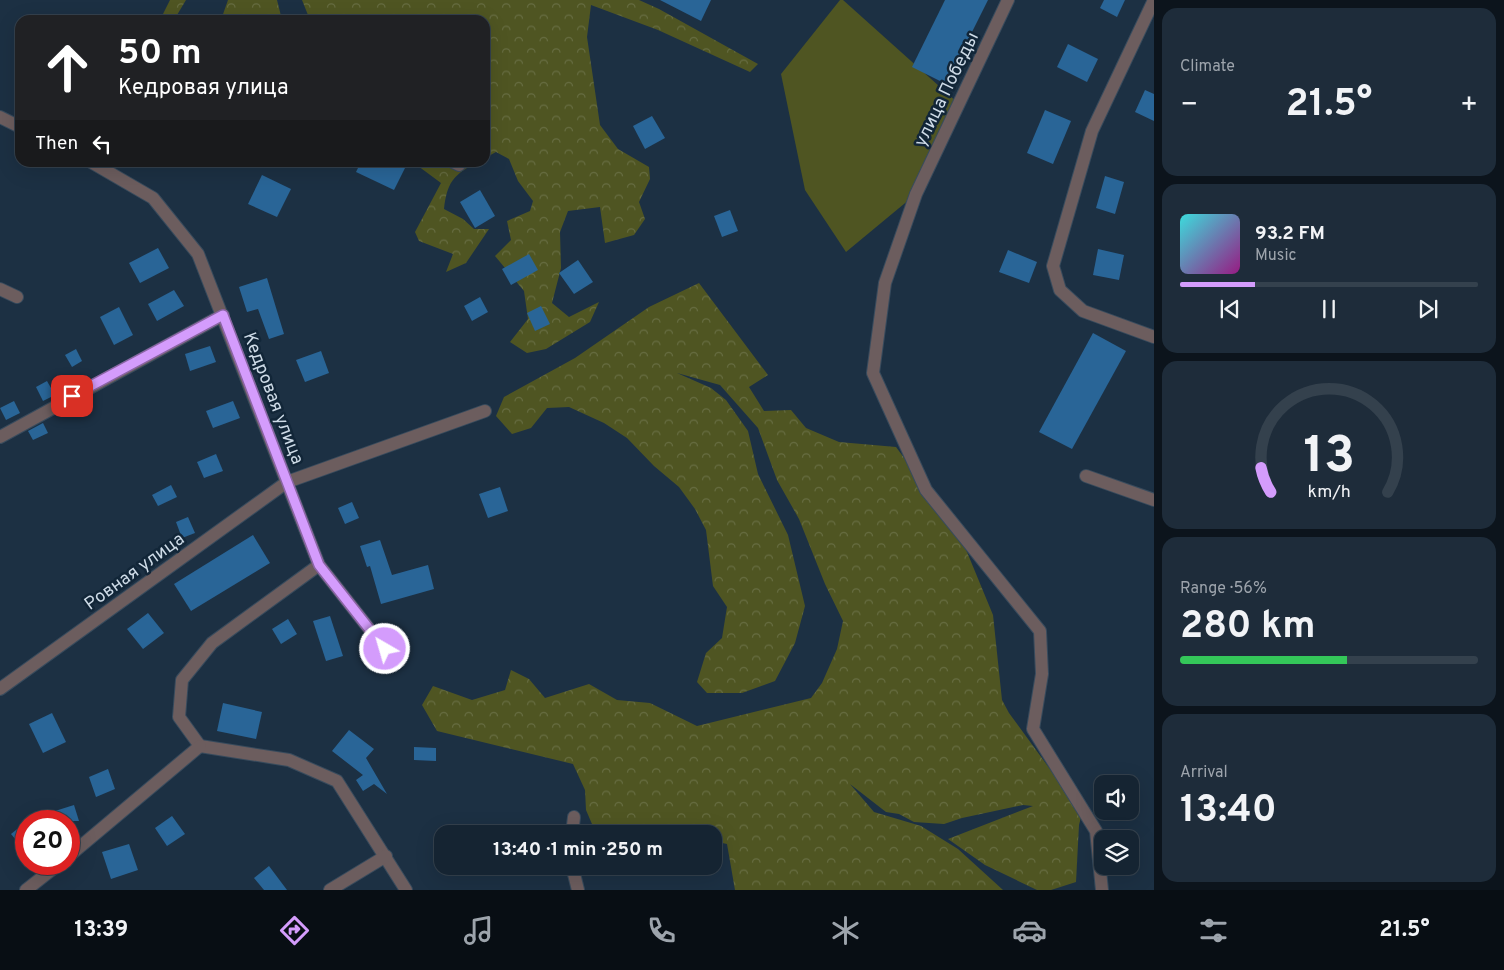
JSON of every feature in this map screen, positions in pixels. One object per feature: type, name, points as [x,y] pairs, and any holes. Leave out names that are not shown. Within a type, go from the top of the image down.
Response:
[{"type":"street","name":"улица Победы","points":[[1008,0],[916,194],[885,283],[874,373],[926,490],[1040,632],[1042,674],[1033,729],[1096,831],[1102,890]]},
{"type":"street","points":[[1154,0],[1092,131],[1053,266],[1060,290],[1083,311],[1154,337]]},
{"type":"street","points":[[0,118],[15,125]]},
{"type":"street","name":"Кедровая улица","points":[[99,167],[152,198],[198,254],[319,565],[385,649]]},
{"type":"street","points":[[0,289],[17,298]]},
{"type":"street","points":[[0,437],[223,315]]},
{"type":"street","name":"Ровная улица","points":[[0,689],[287,482],[485,411]]},
{"type":"street","points":[[1086,476],[1154,500]]},
{"type":"street","points":[[319,565],[212,643],[182,680],[179,717],[200,746],[289,760],[337,781],[406,890]]},
{"type":"street","points":[[80,847],[200,746]]},
{"type":"street","points":[[573,825],[574,817]]},
{"type":"street","points":[[330,890],[386,856]]},
{"type":"street","points":[[26,890],[45,875]]},
{"type":"street","points":[[574,875],[578,890]]},
{"type":"green space","points":[[170,0],[186,0],[177,15],[162,15]]},
{"type":"green space","points":[[228,0],[277,0],[281,15],[223,15]]},
{"type":"green space","points":[[302,0],[639,0],[659,9],[758,64],[750,72],[658,30],[591,5],[587,37],[600,125],[618,149],[649,167],[650,179],[639,202],[645,219],[634,235],[605,243],[600,207],[568,211],[560,232],[561,268],[552,303],[569,317],[599,302],[590,322],[546,349],[527,353],[510,342],[528,319],[524,291],[495,256],[511,240],[507,221],[530,211],[533,201],[518,181],[509,159],[496,152],[490,155],[490,15],[308,15]]},
{"type":"green space","points":[[840,0],[843,0],[959,104],[916,194],[846,252],[805,190],[781,74]]},
{"type":"green space","points":[[419,167],[470,167],[452,181],[447,193],[444,209],[463,219],[474,229],[489,229],[466,263],[446,272],[453,254],[419,241],[415,232],[441,183]]},
{"type":"green space","points":[[699,283],[768,375],[749,387],[764,411],[791,410],[806,428],[839,442],[896,447],[948,517],[967,552],[993,615],[1002,700],[1009,713],[1082,813],[1079,825],[1076,882],[1051,890],[1037,890],[985,865],[948,839],[1033,806],[1023,805],[962,818],[944,824],[914,822],[899,814],[886,812],[850,784],[874,812],[921,826],[958,849],[1003,890],[735,890],[727,844],[722,843],[722,825],[592,824],[586,810],[585,790],[573,764],[437,731],[422,705],[433,686],[472,700],[505,690],[511,670],[529,679],[545,698],[589,684],[617,700],[650,703],[697,726],[811,698],[822,683],[837,649],[843,621],[825,584],[799,519],[777,480],[758,428],[720,385],[677,373],[711,388],[726,400],[748,431],[758,474],[788,535],[805,606],[795,643],[775,681],[742,693],[707,693],[697,682],[706,653],[722,638],[727,607],[713,586],[706,530],[695,509],[679,487],[654,466],[627,438],[604,423],[569,407],[547,408],[531,428],[512,434],[496,416],[504,397],[575,358],[649,307]]},
{"type":"building","points":[[660,0],[711,0],[701,21]]},
{"type":"building","points":[[945,0],[988,0],[946,84],[912,67]]},
{"type":"building","points":[[1104,0],[1125,0],[1117,17],[1100,8]]},
{"type":"building","points":[[1068,44],[1098,59],[1087,82],[1057,67]]},
{"type":"building","points":[[1145,90],[1154,94],[1154,121],[1135,112]]},
{"type":"building","points":[[1045,110],[1071,121],[1053,164],[1027,153]]},
{"type":"building","points":[[652,116],[665,138],[645,149],[633,126]]},
{"type":"building","points":[[358,167],[406,167],[394,190],[356,172]]},
{"type":"building","points":[[262,175],[291,189],[277,217],[248,204]]},
{"type":"building","points":[[1105,176],[1124,182],[1115,214],[1096,208]]},
{"type":"building","points":[[480,190],[495,216],[475,228],[460,202]]},
{"type":"building","points":[[730,210],[738,231],[722,237],[714,216]]},
{"type":"building","points":[[158,248],[169,268],[140,283],[129,263]]},
{"type":"building","points":[[1098,249],[1124,255],[1119,280],[1093,275]]},
{"type":"building","points":[[1008,250],[1037,262],[1029,283],[999,272]]},
{"type":"building","points":[[529,254],[538,270],[511,285],[502,269]]},
{"type":"building","points":[[578,260],[593,282],[574,294],[559,273]]},
{"type":"building","points":[[267,278],[284,334],[269,339],[258,309],[247,312],[239,287]]},
{"type":"building","points":[[174,290],[184,306],[157,321],[148,304]]},
{"type":"building","points":[[480,297],[488,312],[472,321],[464,306]]},
{"type":"building","points":[[541,306],[550,324],[535,331],[527,313]]},
{"type":"building","points":[[119,307],[133,335],[114,345],[100,317]]},
{"type":"building","points":[[1093,333],[1126,351],[1072,449],[1039,432]]},
{"type":"building","points":[[210,346],[216,362],[190,371],[185,354]]},
{"type":"building","points":[[76,349],[82,361],[72,367],[65,355]]},
{"type":"building","points":[[321,351],[329,373],[305,382],[296,360]]},
{"type":"building","points":[[47,381],[55,395],[43,401],[36,387]]},
{"type":"building","points":[[14,401],[20,413],[6,420],[0,408]]},
{"type":"building","points":[[233,401],[240,418],[213,428],[206,411]]},
{"type":"building","points":[[43,423],[48,433],[33,440],[28,431]]},
{"type":"building","points":[[216,454],[223,471],[204,478],[197,462]]},
{"type":"building","points":[[171,485],[177,497],[158,506],[152,495]]},
{"type":"building","points":[[500,487],[508,511],[488,518],[479,494]]},
{"type":"building","points":[[352,502],[359,518],[345,524],[338,508]]},
{"type":"building","points":[[188,517],[195,533],[182,538],[176,522]]},
{"type":"building","points":[[253,535],[270,563],[191,611],[174,584]]},
{"type":"building","points":[[380,540],[392,575],[428,565],[434,589],[381,604],[370,566],[367,567],[360,546]]},
{"type":"building","points":[[148,613],[164,633],[143,649],[127,629]]},
{"type":"building","points":[[330,616],[343,656],[326,661],[313,621]]},
{"type":"building","points":[[288,619],[297,634],[281,644],[272,629]]},
{"type":"building","points":[[223,703],[262,712],[256,739],[217,731]]},
{"type":"building","points":[[52,713],[66,742],[43,753],[29,724]]},
{"type":"building","points":[[349,730],[374,749],[366,758],[387,794],[374,784],[363,791],[356,780],[363,775],[332,751]]},
{"type":"building","points":[[414,747],[436,748],[436,761],[414,760]]},
{"type":"building","points":[[108,769],[115,789],[96,797],[89,777]]},
{"type":"building","points":[[74,805],[76,810],[58,810]]},
{"type":"building","points":[[172,816],[185,834],[167,846],[155,828]]},
{"type":"building","points":[[15,831],[15,839],[11,834]]},
{"type":"building","points":[[129,844],[138,870],[111,879],[102,852]]},
{"type":"building","points":[[269,866],[287,890],[264,890],[254,878]]},
{"type":"route","points":[[72,396],[223,315],[319,565],[385,649]]}]
